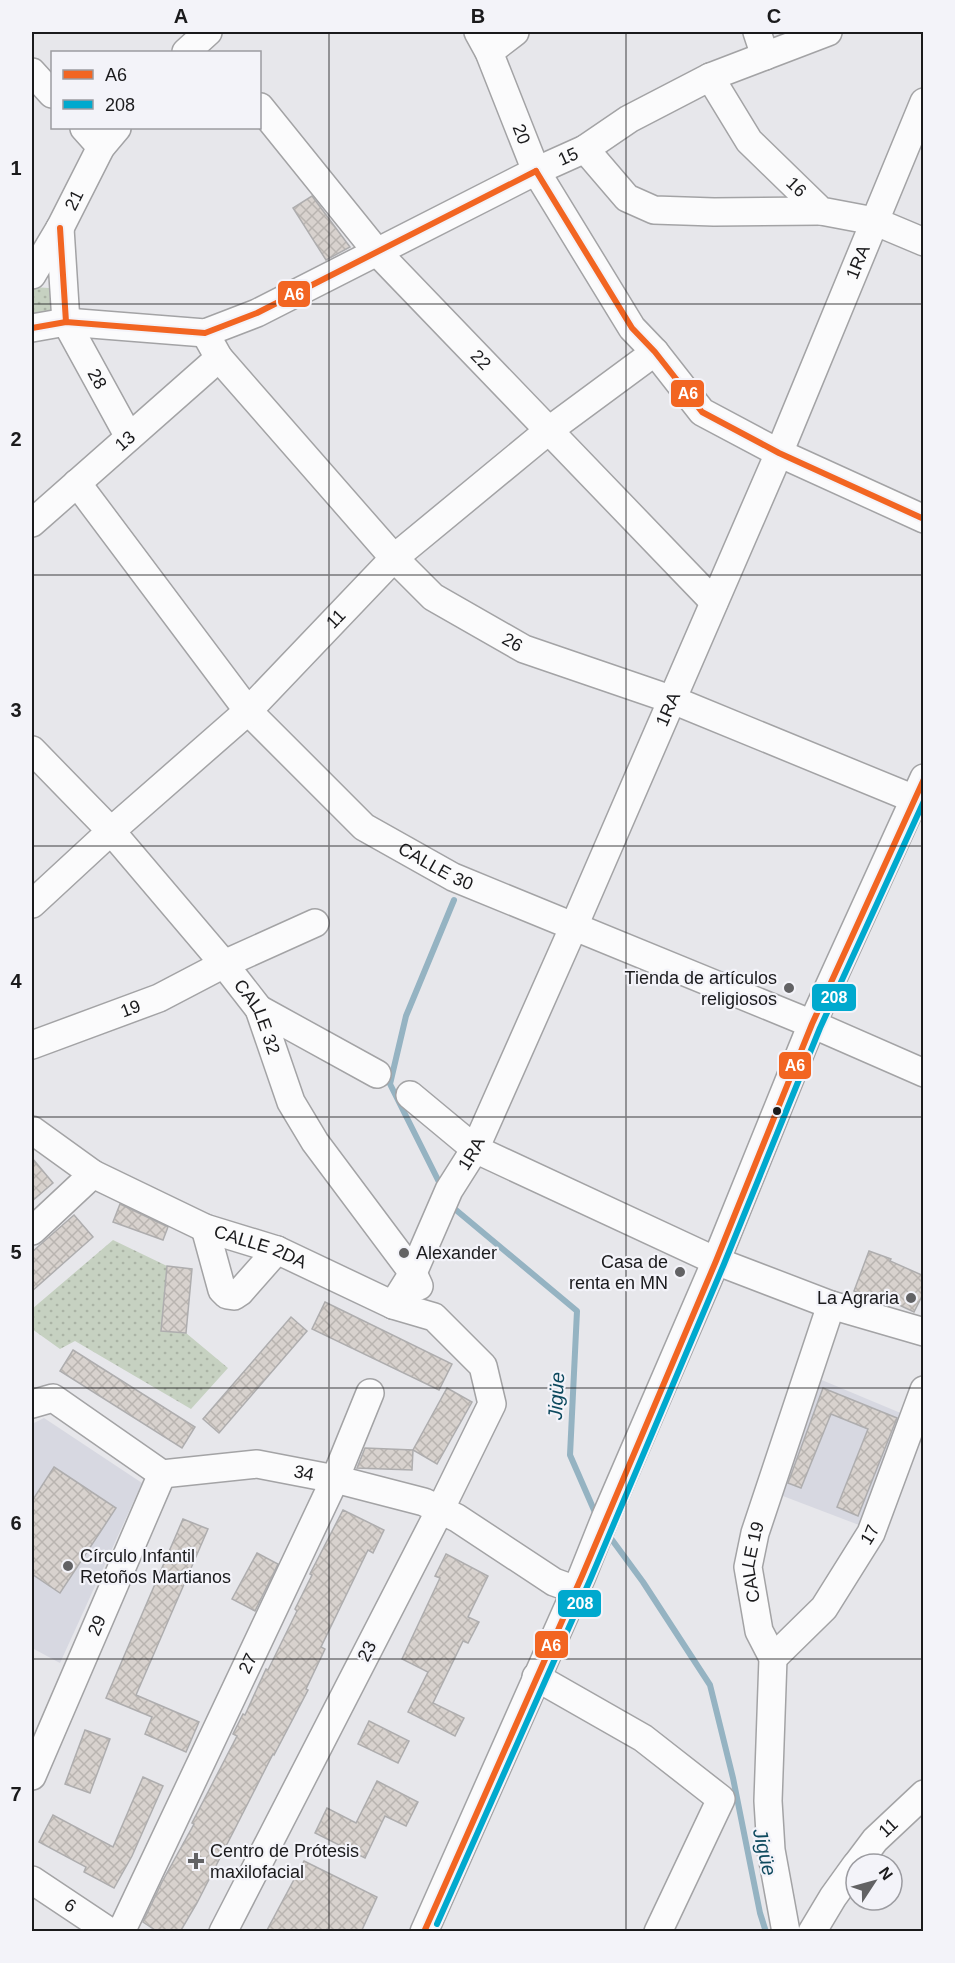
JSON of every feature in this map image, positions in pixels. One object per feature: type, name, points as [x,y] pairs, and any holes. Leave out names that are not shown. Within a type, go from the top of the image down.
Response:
[{"type":"street","points":[[483,42],[515,32]]},
{"type":"street","name":"15","points":[[32,328],[66,322],[205,333],[257,313],[536,171],[585,149],[629,119],[710,77],[761,44],[828,32]]},
{"type":"street","name":"20","points":[[483,42],[536,171],[632,328],[655,352],[702,412],[779,453],[924,519]]},
{"type":"street","points":[[32,72],[51,93]]},
{"type":"street","name":"16","points":[[710,77],[749,141],[821,211],[874,221],[924,242]]},
{"type":"street","name":"1RA","points":[[393,1305],[413,1274],[445,1198],[475,1149],[574,926],[779,453],[924,102]]},
{"type":"street","name":"22","points":[[261,108],[377,252],[714,602]]},
{"type":"street","name":"21","points":[[32,275],[60,228],[101,134]]},
{"type":"street","points":[[585,149],[627,198],[654,210],[821,211]]},
{"type":"street","points":[[60,228],[66,322]]},
{"type":"street","name":"28","points":[[66,322],[129,437]]},
{"type":"street","name":"26","points":[[205,333],[219,358],[394,558],[433,597],[524,649],[673,700],[920,794]]},
{"type":"street","name":"11","points":[[32,904],[248,711],[394,558],[548,431],[655,352]]},
{"type":"street","name":"13","points":[[32,523],[219,358]]},
{"type":"street","name":"CALLE 30","points":[[77,483],[248,711],[364,827],[453,877],[812,1024],[924,1073]]},
{"type":"street","name":"CALLE 32","points":[[32,750],[111,831],[224,963],[259,1009],[291,1102],[315,1142],[413,1274],[434,1317]]},
{"type":"street","points":[[434,1928],[536,1677],[576,1590],[716,1261],[812,1024],[920,794]]},
{"type":"street","name":"19","points":[[32,1045],[159,998],[224,963],[315,923]]},
{"type":"street","points":[[259,1009],[377,1074]]},
{"type":"street","points":[[410,1095],[475,1149],[716,1261],[831,1305],[924,1332]]},
{"type":"street","name":"CALLE 2DA","points":[[32,1130],[93,1174],[205,1228],[277,1250],[393,1305],[434,1317],[483,1366]]},
{"type":"street","points":[[32,1231],[93,1174]]},
{"type":"street","points":[[205,1228],[222,1290],[227,1295],[234,1296],[240,1292],[277,1250]]},
{"type":"street","name":"CALLE 19","points":[[786,1932],[771,1850],[768,1800],[773,1658],[759,1631],[747,1567],[755,1533],[831,1305]]},
{"type":"street","name":"23","points":[[223,1932],[492,1404],[483,1366]]},
{"type":"street","name":"17","points":[[773,1658],[824,1608],[872,1533],[924,1390]]},
{"type":"street","name":"27","points":[[121,1932],[335,1479],[370,1393]]},
{"type":"street","points":[[32,1404],[52,1398],[162,1474]]},
{"type":"street","name":"34","points":[[162,1474],[257,1464],[335,1479],[424,1502],[457,1518],[554,1582],[576,1590]]},
{"type":"street","name":"29","points":[[32,1776],[162,1474]]},
{"type":"street","points":[[536,1677],[643,1738],[722,1799],[658,1932]]},
{"type":"street","name":"11","points":[[866,1852],[875,1840],[924,1794]]},
{"type":"street","name":"6","points":[[32,1880],[110,1932]]},
{"type":"street","name":"11","points":[[812,1932],[844,1882]]},
{"type":"shaded area","points":[[817,1378],[903,1414],[859,1525],[775,1493]]},
{"type":"shaded area","name":"Círculo Infantil Retoños Martianos","points":[[44,1418],[142,1483],[60,1663],[32,1648],[32,1424]]},
{"type":"green space","points":[[33,287],[49,288],[52,307],[45,320],[32,317]]},
{"type":"green space","points":[[113,1240],[167,1266],[161,1331],[186,1333],[228,1368],[191,1409],[75,1341],[60,1349],[32,1329],[32,1309]]},
{"type":"building","points":[[312,196],[350,247],[326,260],[293,208]]},
{"type":"building","points":[[32,1158],[53,1183],[32,1201]]},
{"type":"building","points":[[120,1204],[168,1227],[163,1240],[113,1222]]},
{"type":"building","points":[[74,1215],[93,1237],[32,1291],[32,1252]]},
{"type":"building","points":[[869,1251],[891,1259],[890,1261],[924,1276],[924,1292],[914,1312],[878,1295],[876,1299],[854,1291]]},
{"type":"building","points":[[167,1266],[192,1269],[186,1333],[161,1331]]},
{"type":"building","points":[[325,1302],[452,1364],[439,1390],[312,1329]]},
{"type":"building","points":[[291,1317],[307,1331],[219,1433],[203,1419]]},
{"type":"building","points":[[73,1350],[195,1427],[182,1448],[60,1371]]},
{"type":"building","points":[[447,1388],[472,1402],[437,1464],[413,1450]]},
{"type":"building","points":[[823,1388],[897,1418],[858,1516],[837,1507],[868,1429],[831,1414],[801,1488],[788,1483]]},
{"type":"building","points":[[365,1448],[413,1450],[412,1470],[357,1468]]},
{"type":"building","points":[[54,1467],[116,1508],[60,1593],[32,1574],[32,1501]]},
{"type":"building","points":[[343,1510],[384,1530],[373,1553],[368,1550],[321,1647],[325,1649],[306,1689],[308,1690],[197,1903],[180,1932],[158,1932],[143,1922],[237,1736],[233,1734],[243,1714],[245,1715],[297,1611],[295,1609],[312,1575],[310,1574]]},
{"type":"building","points":[[183,1519],[208,1529],[136,1695],[199,1722],[186,1752],[145,1734],[152,1717],[106,1698]]},
{"type":"building","points":[[257,1553],[278,1564],[255,1611],[232,1599]]},
{"type":"building","points":[[446,1554],[488,1576],[468,1617],[479,1622],[468,1643],[463,1641],[433,1703],[464,1718],[455,1736],[408,1712],[428,1672],[402,1659],[440,1578],[435,1576]]},
{"type":"building","points":[[369,1721],[409,1741],[398,1763],[358,1744]]},
{"type":"building","points":[[85,1730],[110,1739],[90,1793],[65,1784]]},
{"type":"building","points":[[143,1777],[163,1786],[132,1856],[114,1888],[84,1872],[86,1867],[39,1842],[53,1815],[113,1847]]},
{"type":"building","points":[[377,1781],[418,1802],[406,1826],[385,1816],[365,1858],[315,1833],[327,1808],[356,1823]]},
{"type":"building","points":[[304,1861],[377,1897],[361,1932],[266,1932]]},
{"type":"waterway","name":"Jigüe","points":[[442,1188],[390,1084],[406,1016],[454,900]]},
{"type":"waterway","name":"Jigüe","points":[[450,1205],[577,1311],[570,1455],[597,1517]]},
{"type":"waterway","name":"Jigüe","points":[[607,1533],[643,1582],[710,1685],[733,1778],[760,1913],[766,1932]]},
{"type":"transit line","name":"A6","points":[[536,171],[632,328],[655,352],[702,412],[779,453],[924,519]]},
{"type":"transit line","name":"A6","points":[[32,328],[66,322],[205,333],[257,313],[536,171]]},
{"type":"transit line","name":"A6","points":[[60,228],[66,322]]},
{"type":"transit line","name":"A6","points":[[424,1932],[582,1576],[716,1261],[812,1024],[924,779]]},
{"type":"transit line","name":"208","points":[[437,1924],[590,1580],[724,1264],[820,1028],[924,801]]},
{"type":"place","name":"Tienda de artículos religiosos","points":[[789,988]]},
{"type":"place","name":"Alexander","points":[[404,1253]]},
{"type":"place","name":"Casa de renta en MN","points":[[680,1272]]},
{"type":"place","name":"La Agraria","points":[[911,1298]]},
{"type":"place","name":"Círculo Infantil Retoños Martianos","points":[[68,1566]]},
{"type":"place","name":"Centro de Prótesis maxilofacial","points":[[196,1861]]}]
